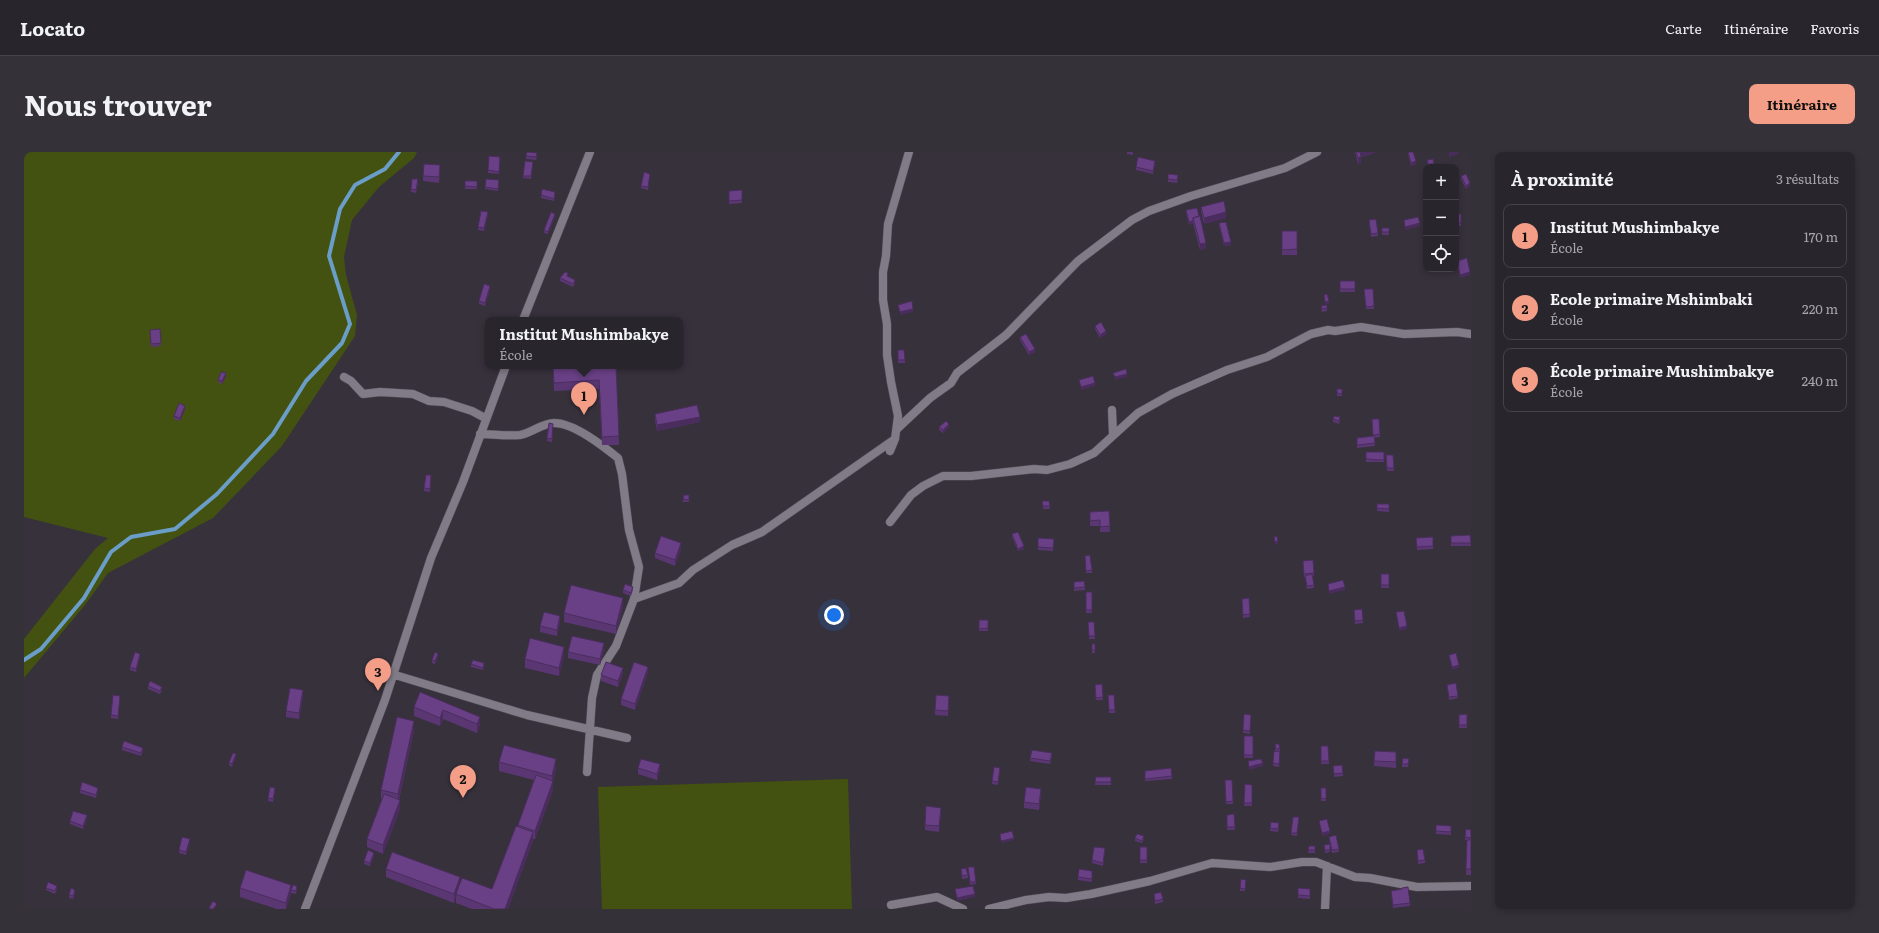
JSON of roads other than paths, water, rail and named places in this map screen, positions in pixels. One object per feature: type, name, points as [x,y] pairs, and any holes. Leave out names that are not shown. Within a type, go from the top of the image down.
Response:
[{"type":"street","points":[[525,317],[590,152]]},
{"type":"street","points":[[890,451],[895,439],[898,416],[887,355],[887,324],[883,300],[883,272],[886,256],[888,224],[909,152]]},
{"type":"street","points":[[897,429],[930,398],[951,383],[957,373],[1006,335],[1078,261],[1132,220],[1149,211],[1192,196],[1285,168],[1317,152]]},
{"type":"street","points":[[890,522],[911,495],[923,486],[943,476],[971,476],[1047,470],[1070,464],[1094,453],[1113,434],[1138,413],[1178,391],[1239,365],[1267,357],[1312,334],[1328,330],[1361,327],[1404,334],[1457,332],[1471,334]]},
{"type":"street","points":[[305,909],[384,700],[431,558],[463,482],[505,369]]},
{"type":"street","points":[[344,377],[352,381],[363,394],[368,395],[380,392],[413,394],[429,401],[444,402],[472,410],[486,418]]},
{"type":"street","points":[[1112,410],[1113,434]]},
{"type":"street","points":[[480,434],[520,435],[546,424],[555,422],[570,426],[618,458],[622,474],[629,530],[639,567],[634,599],[616,646],[597,675],[592,698],[587,772]]},
{"type":"street","points":[[634,599],[679,583],[693,570],[732,545],[762,532],[895,439]]},
{"type":"street","points":[[392,674],[527,715],[627,738]]},
{"type":"street","points":[[989,909],[1026,900],[1049,897],[1066,898],[1098,893],[1150,881],[1212,863],[1270,867],[1302,862],[1316,862],[1355,877],[1375,879],[1417,887],[1471,886]]},
{"type":"street","points":[[1325,909],[1327,866]]},
{"type":"street","points":[[891,906],[937,897],[963,909]]},
{"type":"waterway","points":[[24,660],[41,649],[84,598],[111,552],[131,537],[175,529],[217,494],[273,434],[306,381],[342,343],[350,324],[329,256],[340,209],[355,185],[385,169],[399,152]]},
{"type":"place","name":"Institut Mushimbakye","points":[[584,415]]},
{"type":"place","name":"École primaire Mushimbakye","points":[[378,691]]},
{"type":"place","name":"Ecole primaire Mshimbaki","points":[[463,798]]}]
